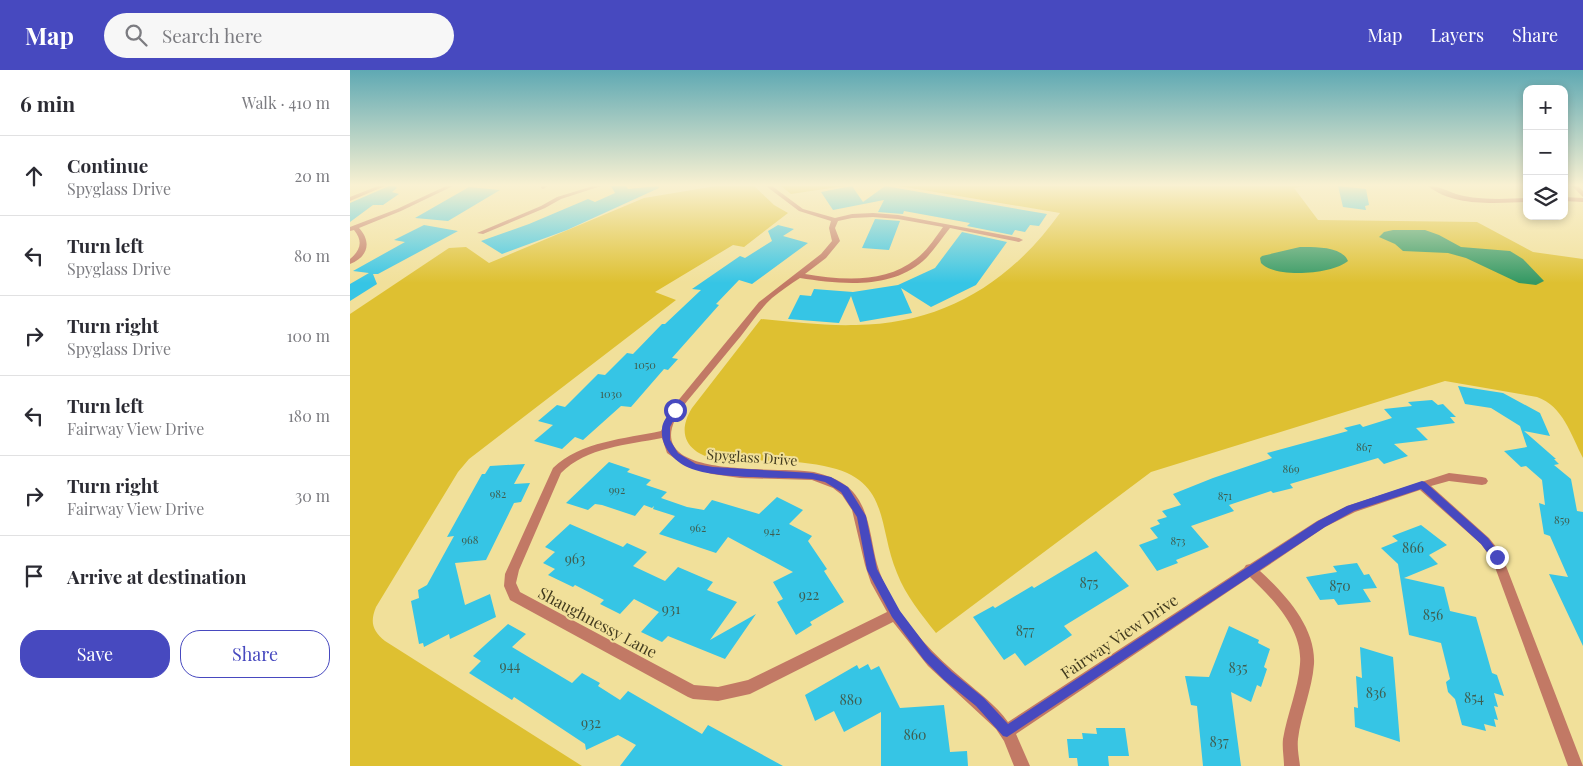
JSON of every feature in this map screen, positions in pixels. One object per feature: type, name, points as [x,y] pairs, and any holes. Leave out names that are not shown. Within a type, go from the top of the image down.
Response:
[{"type":"street","points":[[350,262],[363,252],[365,248],[364,238],[353,228],[377,218]]},
{"type":"street","points":[[481,233],[516,218]]},
{"type":"street","points":[[830,218],[835,220],[840,218]]},
{"type":"street","points":[[901,218],[1019,240]]},
{"type":"street","points":[[665,434],[666,427],[675,410],[767,298],[835,244],[836,238],[832,226],[835,220]]},
{"type":"street","points":[[796,275],[845,281],[872,279],[897,272],[920,260],[947,227]]},
{"type":"street","name":"Shaughnessy Lane","points":[[665,434],[586,452],[565,462],[557,471],[509,580],[510,589],[515,596],[693,692],[704,694],[718,694],[750,687],[896,614]]},
{"type":"street","name":"Spyglass Drive","points":[[665,434],[675,456],[694,467],[713,470],[812,476],[828,480],[844,489],[862,516],[872,570],[896,614],[928,656],[948,676],[980,702],[1007,731],[1022,766]]},
{"type":"street","name":"Fairway View Drive","points":[[1007,731],[1250,569],[1344,512],[1449,477],[1482,481]]},
{"type":"street","points":[[1422,485],[1485,541],[1497,557],[1576,766]]},
{"type":"street","points":[[1250,569],[1283,602],[1298,625],[1307,654],[1307,664],[1290,741],[1292,766]]},
{"type":"shaded area","points":[[595,218],[781,218],[744,247],[733,245],[655,292],[676,300],[469,459],[458,472],[374,612],[373,626],[385,641],[582,766],[350,766],[350,314],[449,248],[466,247],[489,263]]},
{"type":"shaded area","points":[[1056,218],[1317,218],[1477,222],[1533,252],[1583,259],[1583,458],[1560,414],[1546,401],[1537,397],[1445,381],[1151,472],[936,633],[914,604],[897,573],[878,506],[871,493],[861,481],[846,472],[811,464],[786,461],[721,460],[710,458],[701,454],[688,443],[685,436],[685,428],[692,408],[761,319],[856,325],[888,323],[918,317],[946,308],[972,295],[996,279],[1019,260]]},
{"type":"shaded area","points":[[1393,230],[1425,230],[1461,247],[1510,251],[1523,259],[1544,281],[1536,285],[1519,283],[1466,258],[1448,253],[1403,251],[1395,244],[1379,237],[1384,232]]},
{"type":"shaded area","points":[[1300,247],[1320,247],[1334,250],[1340,252],[1348,261],[1330,269],[1304,273],[1279,271],[1268,268],[1261,263],[1260,258],[1262,256]]},
{"type":"building","points":[[420,218],[452,218],[448,221]]},
{"type":"building","points":[[542,218],[592,218],[502,254],[481,241]]},
{"type":"building","points":[[945,218],[1044,218],[1039,226],[1030,225],[1025,232],[1015,230],[1012,235],[967,226],[970,223]]},
{"type":"building","points":[[875,219],[900,221],[889,250],[862,248]]},
{"type":"building","points":[[424,225],[458,231],[378,274],[373,274],[377,284],[350,301],[350,284],[369,273],[353,271],[405,242],[394,240]]},
{"type":"building","points":[[778,225],[794,229],[783,236],[808,243],[752,284],[739,280],[716,304],[719,305],[672,358],[678,359],[668,370],[664,369],[631,407],[621,406],[583,440],[575,437],[562,449],[534,441],[553,425],[538,421],[557,405],[565,407],[598,374],[605,375],[627,353],[633,354],[662,324],[665,324],[701,290],[692,289],[740,256],[745,258],[772,241],[768,231]]},
{"type":"building","points":[[962,232],[1007,242],[976,285],[931,307],[901,288],[912,313],[860,322],[851,296],[839,323],[788,319],[800,295],[811,296],[814,289],[853,292],[898,285],[935,268]]},
{"type":"building","points":[[1458,386],[1503,393],[1540,413],[1550,436],[1524,431],[1556,459],[1554,459],[1559,464],[1554,465],[1571,479],[1577,511],[1583,512],[1583,646],[1549,574],[1568,577],[1550,536],[1544,534],[1539,503],[1545,505],[1542,480],[1526,466],[1521,467],[1504,451],[1527,447],[1520,426],[1491,408],[1465,404]]},
{"type":"building","points":[[1432,400],[1438,405],[1443,404],[1456,417],[1450,417],[1455,423],[1416,428],[1428,440],[1394,444],[1408,456],[1384,464],[1378,458],[1290,484],[1293,488],[1273,493],[1271,491],[1229,505],[1234,511],[1191,526],[1209,547],[1176,560],[1178,563],[1157,571],[1139,545],[1158,538],[1150,528],[1160,524],[1157,520],[1167,517],[1162,511],[1181,505],[1173,494],[1272,458],[1267,453],[1348,431],[1344,428],[1360,424],[1363,427],[1392,418],[1384,409],[1412,406],[1408,402]]},
{"type":"building","points":[[609,462],[630,469],[627,472],[651,480],[646,485],[667,492],[661,498],[687,507],[704,510],[712,500],[759,514],[777,497],[803,510],[789,524],[812,536],[808,541],[827,569],[824,571],[844,602],[810,622],[812,625],[796,635],[777,602],[783,599],[773,582],[793,572],[728,537],[716,553],[659,534],[675,516],[653,509],[654,506],[652,508],[644,505],[635,516],[602,505],[595,504],[588,510],[566,503]]},
{"type":"building","points":[[525,464],[514,484],[530,483],[521,502],[514,503],[486,560],[455,563],[465,605],[490,594],[496,617],[450,639],[449,634],[424,647],[423,643],[419,644],[411,601],[419,598],[418,590],[427,585],[454,536],[447,537],[482,474],[485,474],[490,466]]},
{"type":"building","points":[[570,524],[623,547],[627,543],[647,552],[633,566],[665,581],[678,567],[713,582],[707,590],[737,602],[710,640],[756,614],[725,659],[668,636],[662,642],[641,632],[659,612],[634,599],[620,614],[600,604],[604,600],[575,585],[573,587],[548,575],[555,569],[543,563],[555,552],[545,547]]},
{"type":"building","points":[[1421,525],[1447,545],[1429,555],[1438,564],[1404,578],[1444,587],[1450,611],[1476,617],[1492,673],[1497,675],[1504,696],[1494,693],[1498,707],[1494,706],[1498,720],[1494,719],[1496,727],[1484,724],[1486,731],[1462,725],[1455,699],[1448,692],[1446,682],[1450,679],[1441,643],[1409,635],[1398,564],[1381,548],[1398,541],[1392,536]]},
{"type":"building","points":[[1096,551],[1129,586],[1064,626],[1072,635],[1025,666],[1015,653],[1004,660],[973,617],[993,606],[995,608],[1032,586],[1034,588]]},
{"type":"building","points":[[1357,563],[1364,575],[1369,574],[1377,588],[1363,589],[1371,602],[1338,605],[1334,599],[1320,600],[1306,577],[1337,572],[1333,566]]},
{"type":"building","points":[[508,624],[526,634],[512,647],[572,683],[582,673],[600,683],[598,686],[620,700],[628,691],[702,734],[708,725],[783,766],[620,766],[636,745],[618,735],[586,750],[585,744],[514,697],[512,700],[469,673],[481,661],[473,656]]},
{"type":"building","points":[[1229,626],[1259,640],[1258,643],[1270,649],[1264,667],[1267,669],[1261,687],[1257,685],[1251,702],[1231,692],[1241,766],[1203,766],[1197,706],[1191,705],[1185,676],[1209,677]]},
{"type":"building","points":[[1360,647],[1393,657],[1400,742],[1355,727],[1354,707],[1358,708],[1356,676],[1362,678]]},
{"type":"building","points":[[868,664],[871,670],[879,666],[900,708],[944,705],[950,752],[967,751],[968,766],[881,766],[881,712],[844,732],[834,711],[815,721],[805,695],[857,665],[859,669]]},
{"type":"building","points":[[1096,728],[1125,728],[1129,756],[1108,756],[1109,766],[1078,766],[1077,758],[1069,758],[1067,739],[1083,739],[1082,733],[1097,734]]},
{"type":"route","points":[[675,410],[669,419],[665,434],[666,440],[675,456],[683,462],[703,469],[820,477],[844,489],[862,516],[872,570],[896,614],[928,656],[948,676],[991,712],[1007,731],[1250,569],[1321,524],[1351,509],[1422,485],[1485,541],[1497,557]]}]
